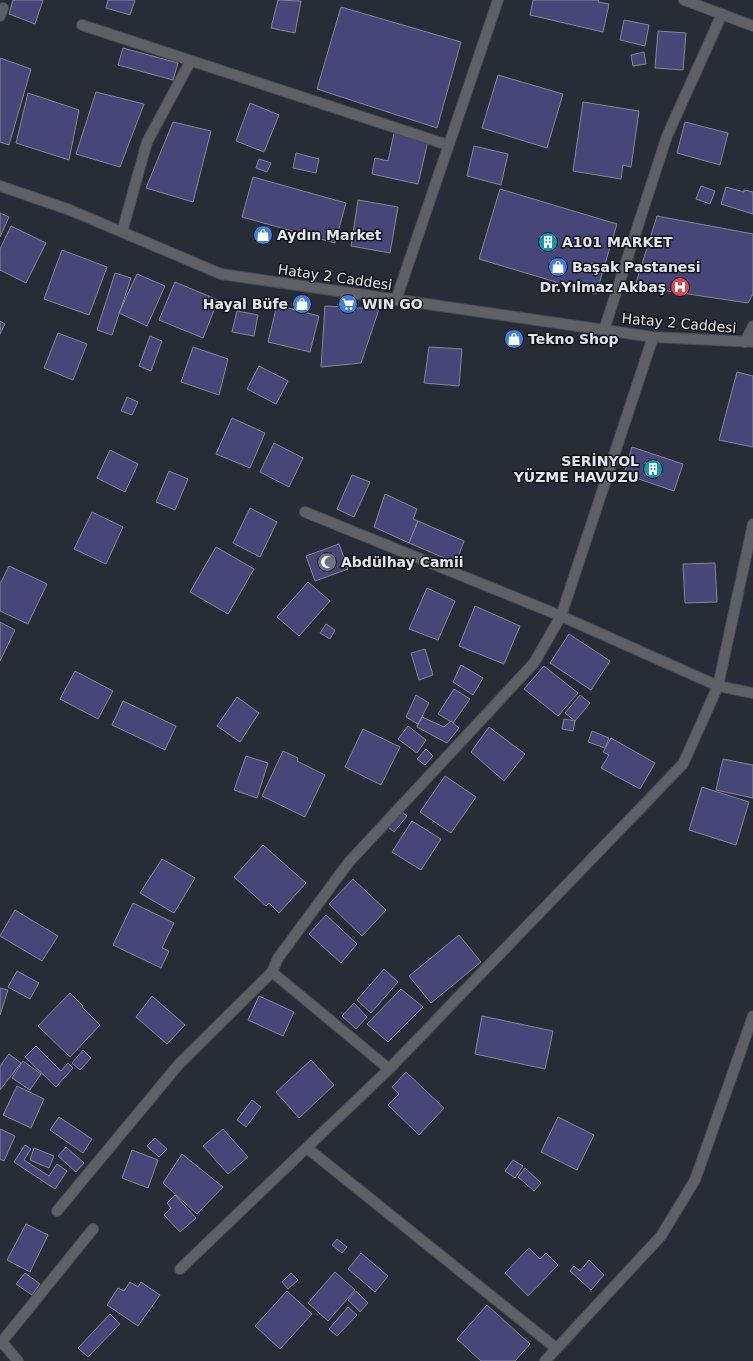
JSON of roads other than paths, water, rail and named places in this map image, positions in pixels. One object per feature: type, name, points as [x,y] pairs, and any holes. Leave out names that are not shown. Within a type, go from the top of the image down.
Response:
[{"type":"street","points":[[396,300],[498,0]]},
{"type":"street","points":[[684,0],[753,26]]},
{"type":"street","points":[[604,330],[667,136],[722,14]]},
{"type":"street","points":[[82,25],[190,62],[329,105],[448,145]]},
{"type":"street","points":[[122,232],[147,142],[190,62]]},
{"type":"street","name":"Hatay 2 Caddesi","points":[[0,186],[70,210],[221,274],[653,337],[749,342]]},
{"type":"street","points":[[749,342],[753,326]]},
{"type":"street","points":[[57,1211],[178,1064],[272,972],[278,958],[349,862],[534,663],[561,616],[653,337]]},
{"type":"street","points":[[305,512],[561,616],[718,686],[753,693]]},
{"type":"street","points":[[180,1269],[389,1069],[683,764],[718,686],[753,524]]},
{"type":"street","points":[[272,972],[389,1069]]},
{"type":"street","points":[[545,1361],[661,1236],[694,1180],[753,1016]]},
{"type":"street","points":[[307,1148],[556,1348]]},
{"type":"street","points":[[18,1361],[1,1343],[93,1229]]},
{"type":"place","name":"Aydın Market","points":[[263,235]]},
{"type":"place","name":"A101 MARKET","points":[[548,242]]},
{"type":"place","name":"Başak Pastanesi","points":[[558,267]]},
{"type":"place","name":"Dr.Yılmaz Akbaş","points":[[680,287]]},
{"type":"place","name":"Hayal Büfe","points":[[302,304]]},
{"type":"place","name":"WIN GO","points":[[348,304]]},
{"type":"place","name":"Tekno Shop","points":[[514,339]]},
{"type":"place","name":"SERİNYOL YÜZME HAVUZU","points":[[653,469]]},
{"type":"place","name":"Abdülhay Camii","points":[[327,562]]}]
